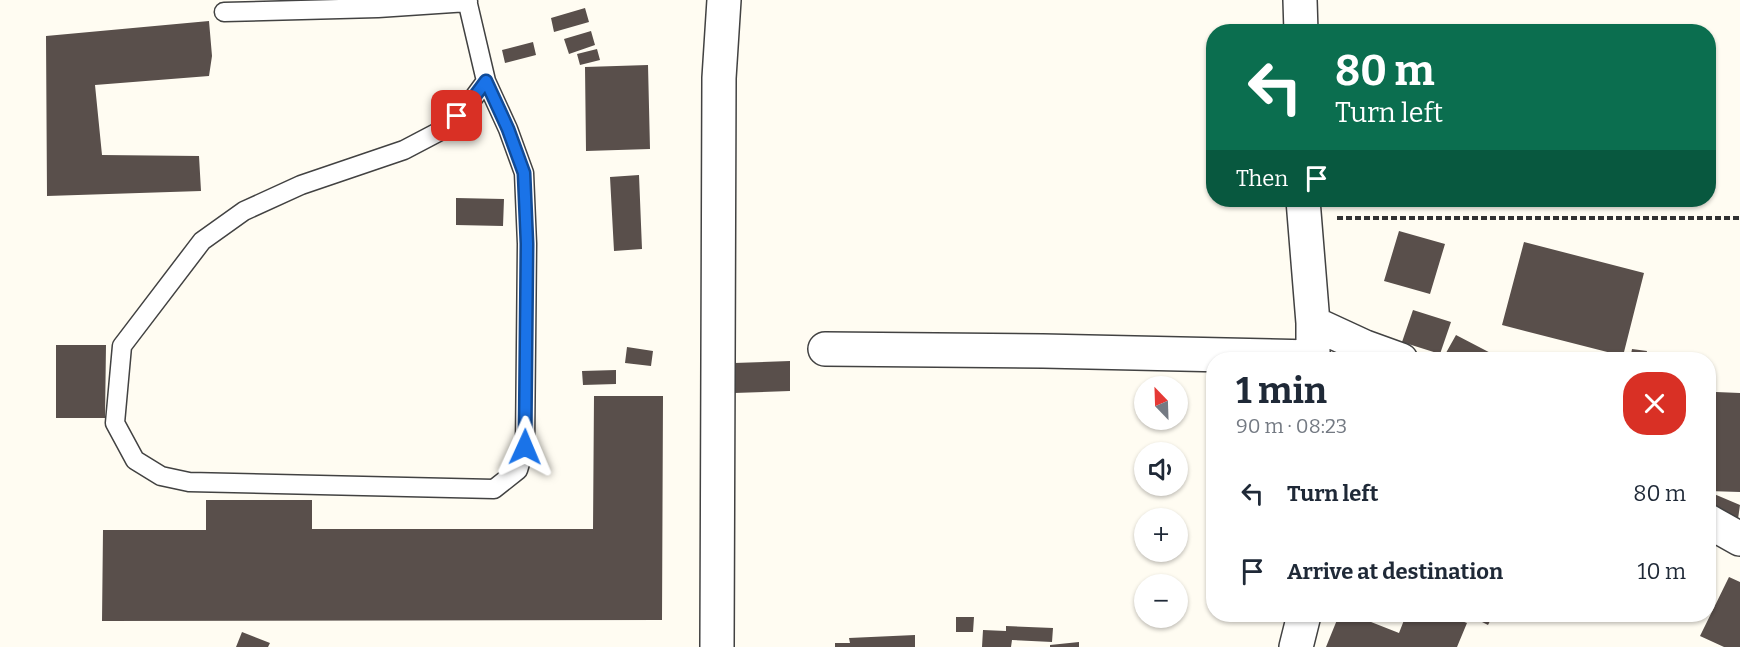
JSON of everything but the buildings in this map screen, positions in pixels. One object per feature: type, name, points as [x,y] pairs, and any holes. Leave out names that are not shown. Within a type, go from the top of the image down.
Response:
[{"type":"street","points":[[717,647],[719,78],[724,0]]},
{"type":"street","points":[[1300,0],[1301,24]]},
{"type":"street","points":[[1304,209],[1313,323],[1312,352]]},
{"type":"street","points":[[1313,323],[1379,352]]},
{"type":"street","points":[[825,349],[1206,356]]},
{"type":"street","points":[[1716,526],[1740,539]]},
{"type":"street","points":[[1296,647],[1302,622]]},
{"type":"lane","points":[[224,12],[378,8],[467,1],[486,81],[508,129],[524,173],[527,244],[525,447],[518,470],[494,489],[189,482],[161,476],[135,460],[114,423],[122,346],[202,241],[244,211],[301,185],[404,150],[444,129],[469,104],[486,81]]},
{"type":"path","points":[[1304,209],[1740,218]]},
{"type":"route","points":[[457,116],[486,81],[508,129],[524,173],[527,244],[525,447]]}]
